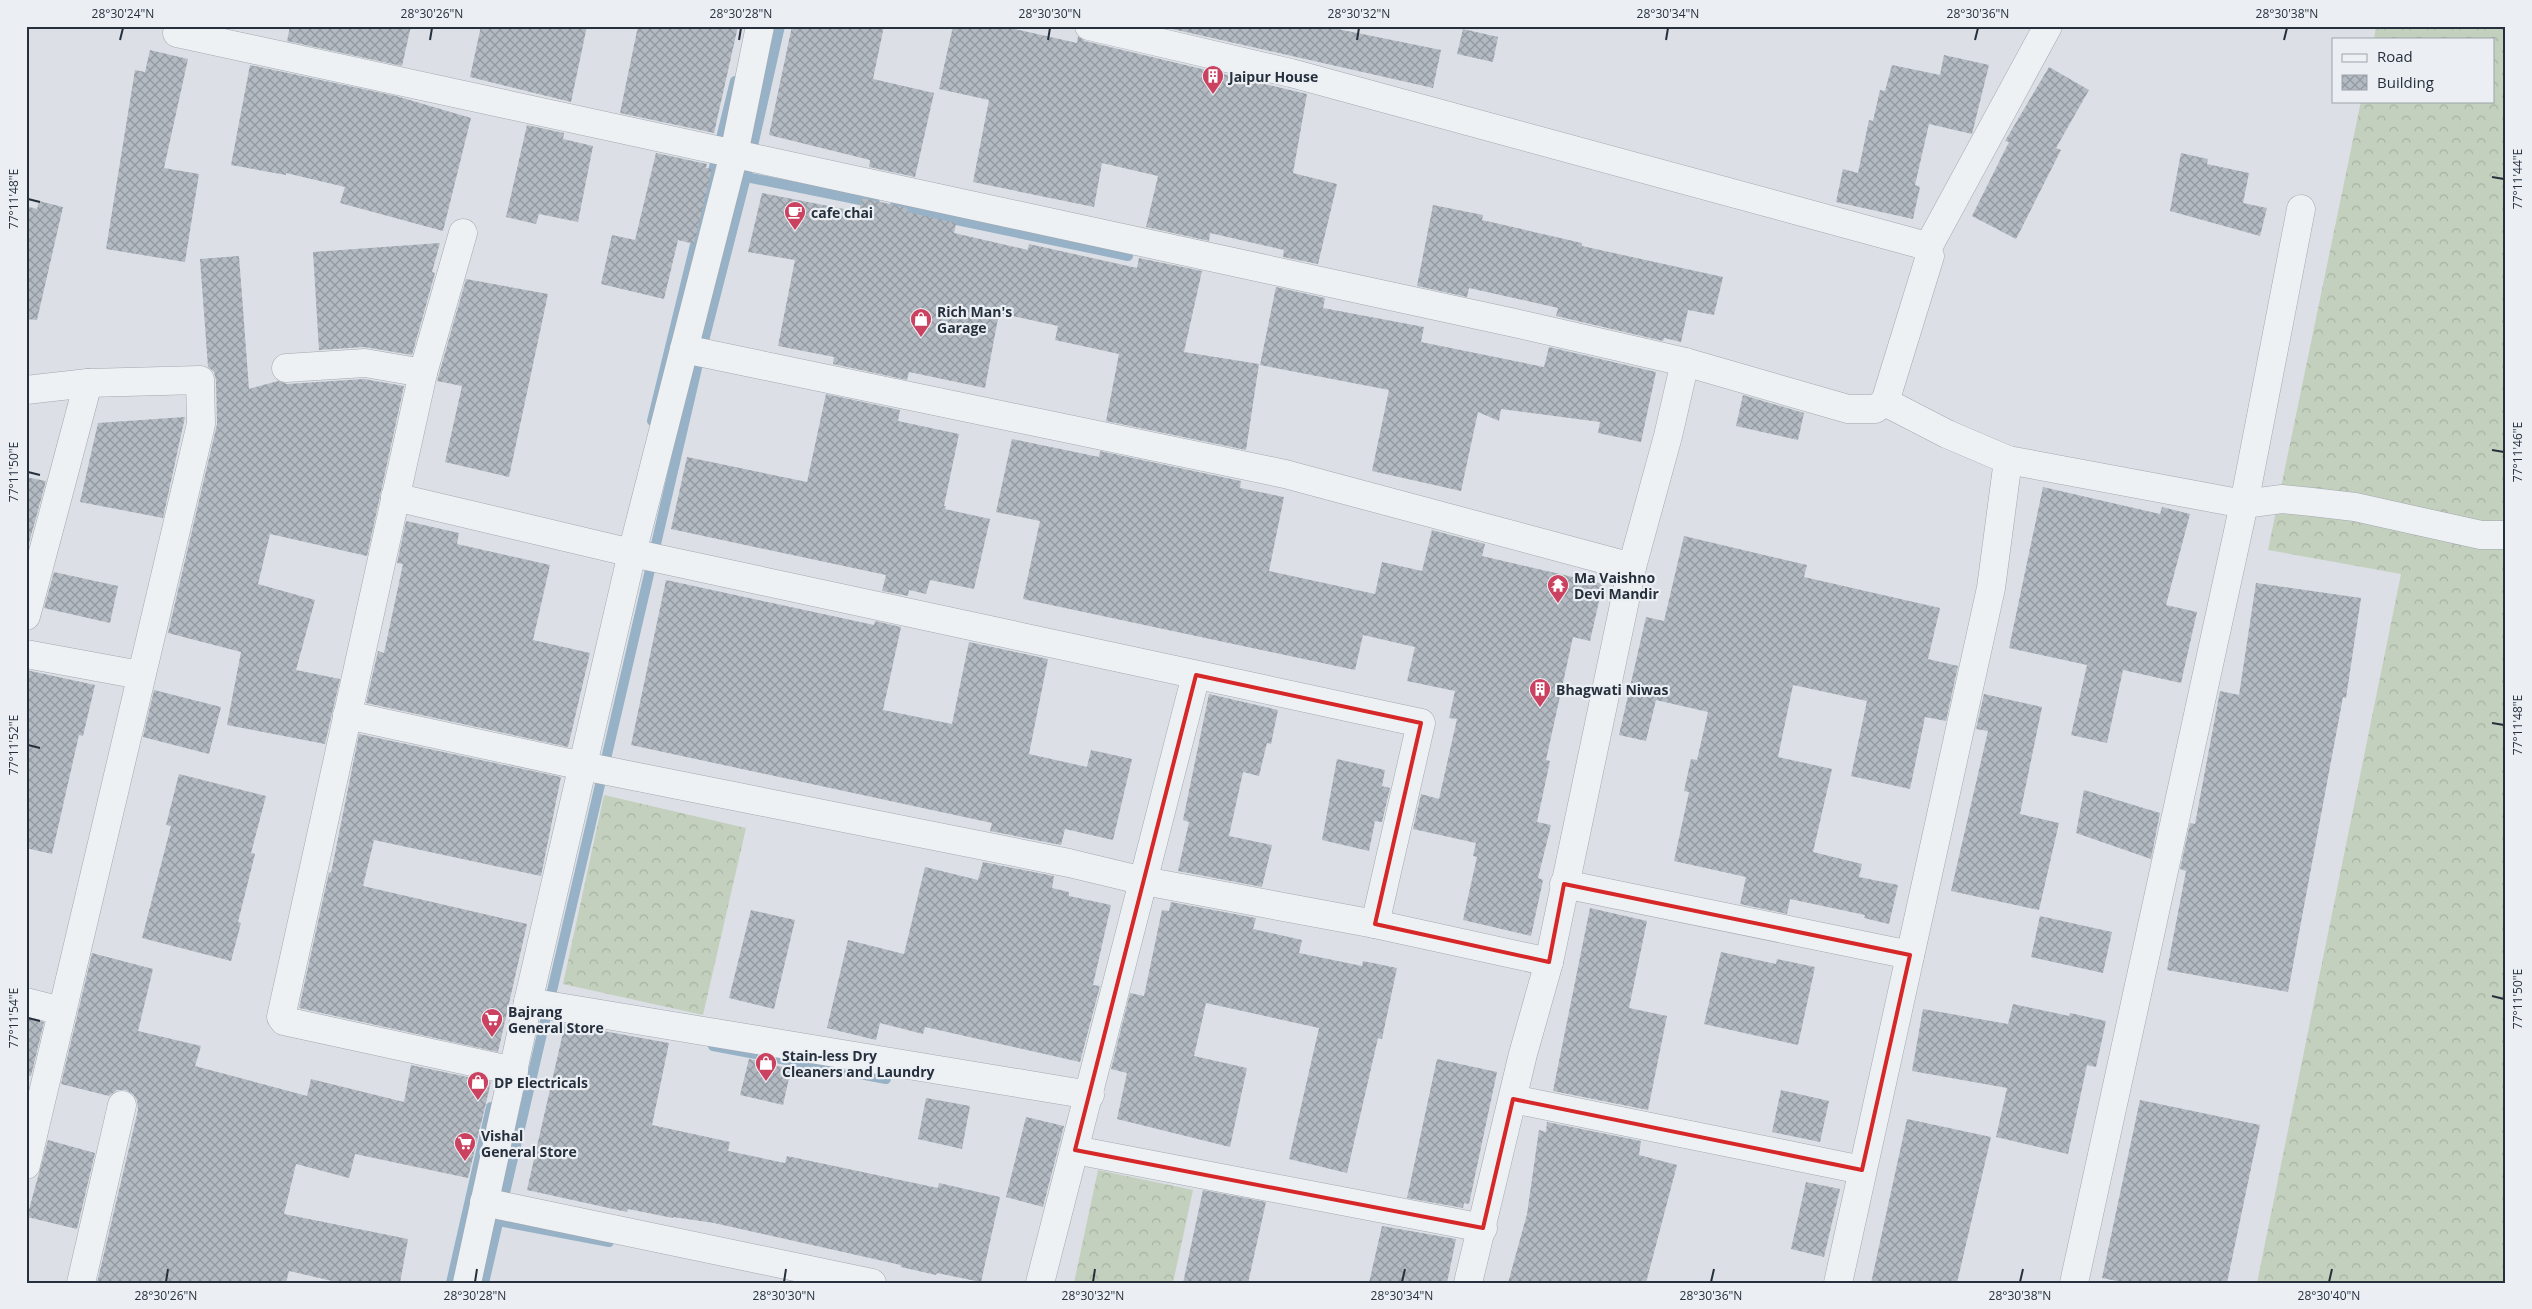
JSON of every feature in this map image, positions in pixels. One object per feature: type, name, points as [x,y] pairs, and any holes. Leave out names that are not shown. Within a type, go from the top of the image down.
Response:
[{"type":"street","points":[[467,1283],[528,1002],[632,553],[735,154],[760,26]]},
{"type":"street","points":[[177,33],[1510,322],[1685,362],[1848,409],[1875,409],[1885,402],[1930,256],[1927,249],[1917,242],[1291,73],[1089,26]]},
{"type":"street","points":[[1927,249],[2048,26]]},
{"type":"street","points":[[2074,1283],[2244,504],[2301,209]]},
{"type":"street","points":[[463,233],[423,373],[281,1017],[284,1021],[514,1071]]},
{"type":"street","points":[[684,349],[1285,474],[1632,567]]},
{"type":"street","points":[[1468,1283],[1549,962],[1632,567],[1668,436],[1685,362]]},
{"type":"street","points":[[286,368],[365,363],[423,373]]},
{"type":"street","points":[[26,390],[88,383],[200,380],[201,424],[140,675],[26,1165]]},
{"type":"street","points":[[26,616],[88,383]]},
{"type":"street","points":[[1885,402],[1947,434],[2008,460],[2244,504],[2282,499],[2338,504],[2481,535],[2506,536]]},
{"type":"street","points":[[1838,1283],[1991,588],[2008,460]]},
{"type":"street","points":[[395,497],[632,553],[1421,723],[1375,924]]},
{"type":"street","points":[[26,654],[140,675]]},
{"type":"street","points":[[1040,1283],[1090,1095],[1196,674]]},
{"type":"street","points":[[347,715],[583,766],[1069,863],[1144,881],[1375,924],[1549,962]]},
{"type":"street","points":[[1564,884],[1910,955]]},
{"type":"street","points":[[26,1002],[62,1011]]},
{"type":"street","points":[[528,1002],[1090,1095]]},
{"type":"street","points":[[1513,1099],[1862,1170]]},
{"type":"street","points":[[81,1283],[122,1105]]},
{"type":"street","points":[[1075,1150],[1482,1228]]},
{"type":"street","points":[[484,1202],[839,1279],[872,1283]]},
{"type":"highlighted area","points":[[1196,675],[1421,723],[1375,924],[1549,962],[1564,884],[1910,955],[1862,1170],[1513,1099],[1483,1228],[1075,1150]]},
{"type":"green space","points":[[2376,26],[2506,26],[2506,1283],[2257,1283],[2401,574],[2268,550],[2361,102],[2494,102],[2494,38],[2374,38]]},
{"type":"green space","points":[[604,795],[746,828],[703,1015],[563,984]]},
{"type":"green space","points":[[1098,1170],[1193,1190],[1173,1283],[1074,1283]]},
{"type":"building","points":[[290,26],[411,26],[402,66],[287,41]]},
{"type":"building","points":[[481,26],[587,26],[571,102],[470,77]]},
{"type":"building","points":[[638,26],[738,26],[714,133],[620,113]]},
{"type":"building","points":[[792,26],[884,26],[873,79],[934,93],[915,177],[869,167],[870,160],[769,135]]},
{"type":"building","points":[[953,26],[1002,26],[1077,43],[1078,36],[1085,41],[1307,94],[1293,173],[1337,184],[1318,264],[1283,257],[1284,250],[1210,233],[1209,241],[1146,227],[1158,176],[1102,163],[1094,207],[973,182],[989,100],[939,89]]},
{"type":"building","points":[[1159,26],[1323,26],[1441,50],[1433,88]]},
{"type":"building","points":[[1463,29],[1498,37],[1493,62],[1457,54]]},
{"type":"building","points":[[150,50],[188,59],[164,168],[199,174],[185,262],[106,249],[135,70],[145,72]]},
{"type":"building","points":[[1944,55],[1989,65],[1972,134],[1929,124],[1915,185],[1920,187],[1913,219],[1836,202],[1843,169],[1858,173],[1869,120],[1873,121],[1880,90],[1885,91],[1892,65],[1940,75]]},
{"type":"building","points":[[250,65],[396,96],[471,118],[443,231],[340,203],[345,187],[286,173],[286,175],[231,165]]},
{"type":"building","points":[[2049,67],[2089,90],[2056,148],[2061,150],[2016,239],[1972,216],[2009,142],[2005,141]]},
{"type":"building","points":[[527,125],[564,133],[563,139],[593,146],[578,222],[539,214],[536,224],[506,217]]},
{"type":"building","points":[[656,153],[707,164],[706,168],[712,169],[694,244],[678,240],[664,299],[601,284],[612,235],[635,240]]},
{"type":"building","points":[[2181,153],[2208,159],[2207,164],[2249,173],[2243,203],[2267,208],[2260,236],[2170,211]]},
{"type":"building","points":[[762,193],[859,212],[862,198],[908,208],[907,212],[956,223],[954,233],[1028,250],[1029,244],[1137,268],[1139,258],[1202,271],[1184,352],[1259,364],[1246,450],[1106,421],[1119,354],[1055,340],[1058,326],[999,313],[985,388],[909,372],[907,380],[833,364],[834,357],[778,346],[795,260],[748,252]]},
{"type":"building","points":[[39,201],[63,207],[37,320],[26,319],[26,206],[37,209]]},
{"type":"building","points":[[1433,205],[1483,215],[1482,220],[1582,243],[1582,246],[1723,277],[1714,315],[1688,310],[1681,342],[1664,338],[1663,341],[1556,316],[1558,308],[1469,288],[1467,297],[1417,286]]},
{"type":"building","points":[[440,243],[432,272],[435,273],[412,355],[364,347],[319,350],[313,252]]},
{"type":"building","points":[[239,256],[249,389],[278,381],[287,384],[364,379],[404,386],[367,556],[270,534],[258,584],[315,600],[296,670],[340,679],[325,744],[227,725],[241,652],[168,633],[217,424],[216,380],[214,372],[208,367],[200,259]]},
{"type":"building","points":[[466,279],[548,294],[509,477],[445,462],[462,386],[437,381]]},
{"type":"building","points":[[1276,287],[1325,298],[1323,308],[1424,327],[1421,342],[1544,367],[1549,347],[1656,372],[1641,442],[1598,433],[1600,422],[1501,409],[1499,421],[1478,412],[1461,491],[1372,471],[1389,390],[1260,365]]},
{"type":"building","points":[[826,394],[900,410],[898,421],[959,434],[944,506],[946,506],[945,509],[990,519],[974,589],[930,580],[926,594],[909,590],[908,596],[882,591],[886,575],[671,529],[687,457],[807,482]]},
{"type":"building","points":[[1743,395],[1804,413],[1798,440],[1736,426]]},
{"type":"building","points":[[185,417],[163,518],[80,502],[98,423]]},
{"type":"building","points":[[1012,439],[1099,457],[1100,451],[1241,481],[1240,488],[1284,497],[1269,571],[1375,594],[1382,562],[1422,571],[1432,530],[1485,544],[1482,556],[1603,584],[1590,641],[1573,637],[1546,760],[1550,761],[1537,822],[1551,825],[1538,878],[1543,880],[1531,936],[1463,920],[1477,857],[1473,856],[1476,843],[1413,829],[1421,794],[1439,799],[1457,719],[1449,718],[1455,691],[1407,681],[1415,647],[1363,635],[1355,670],[1023,599],[1040,521],[996,512]]},
{"type":"building","points":[[26,477],[46,481],[26,554]]},
{"type":"building","points":[[2043,487],[2160,514],[2162,507],[2190,514],[2166,605],[2197,612],[2181,683],[2123,670],[2107,743],[2071,735],[2087,665],[2009,648]]},
{"type":"building","points":[[406,521],[459,533],[457,544],[550,565],[533,640],[590,653],[568,747],[366,703],[378,651],[384,653],[403,564],[397,563]]},
{"type":"building","points":[[1684,536],[1807,565],[1804,577],[1940,608],[1928,659],[1958,666],[1946,721],[1925,717],[1910,789],[1851,776],[1867,701],[1793,685],[1778,757],[1832,769],[1813,852],[1862,864],[1859,877],[1898,885],[1889,924],[1864,918],[1865,915],[1790,899],[1787,914],[1740,904],[1746,877],[1674,861],[1689,792],[1684,791],[1691,759],[1697,760],[1708,712],[1656,700],[1646,741],[1619,735],[1646,617],[1664,621]]},
{"type":"building","points":[[54,572],[118,586],[110,623],[44,608]]},
{"type":"building","points":[[666,580],[874,625],[875,621],[901,627],[883,710],[952,724],[969,642],[1048,659],[1029,754],[1087,767],[1091,750],[1132,759],[1113,840],[1065,829],[1061,845],[990,831],[992,823],[631,745]]},
{"type":"building","points":[[2256,583],[2361,598],[2346,698],[2343,697],[2288,992],[2167,970],[2186,871],[2180,869],[2190,823],[2195,824],[2220,691],[2239,695]]},
{"type":"building","points":[[26,670],[95,685],[83,736],[79,735],[52,854],[26,848]]},
{"type":"building","points":[[154,690],[221,707],[209,754],[143,737]]},
{"type":"building","points":[[1209,694],[1278,710],[1271,744],[1267,743],[1259,776],[1243,772],[1229,836],[1272,845],[1262,887],[1178,871],[1189,822],[1183,820]]},
{"type":"building","points":[[1984,694],[2042,707],[2020,814],[2059,823],[2039,910],[1951,891],[1988,731],[1976,729]]},
{"type":"building","points":[[359,734],[561,777],[541,876],[374,840],[363,886],[527,924],[498,1052],[299,1008],[329,872],[331,873]]},
{"type":"building","points":[[1337,759],[1385,770],[1382,786],[1390,788],[1382,822],[1375,821],[1369,851],[1322,840]]},
{"type":"building","points":[[179,774],[266,796],[251,853],[255,854],[238,922],[241,923],[231,961],[142,938],[171,826],[166,825]]},
{"type":"building","points":[[2084,790],[2160,813],[2151,859],[2076,833]]},
{"type":"building","points":[[983,862],[1054,876],[1052,888],[1069,892],[1069,896],[1111,905],[1093,985],[1100,986],[1080,1062],[925,1027],[923,1034],[880,1023],[876,1040],[827,1028],[848,940],[904,954],[925,867],[978,880]]},
{"type":"building","points":[[1171,902],[1256,918],[1253,929],[1302,940],[1299,953],[1362,966],[1363,961],[1397,968],[1382,1039],[1378,1038],[1347,1173],[1289,1159],[1319,1028],[1206,1003],[1194,1056],[1247,1068],[1230,1147],[1117,1119],[1127,1073],[1111,1069],[1130,993],[1144,996],[1162,910],[1169,911]]},
{"type":"building","points":[[1590,908],[1647,921],[1629,1008],[1667,1016],[1648,1110],[1553,1091]]},
{"type":"building","points":[[751,910],[795,920],[774,1009],[729,998]]},
{"type":"building","points":[[2040,916],[2112,932],[2103,973],[2031,957]]},
{"type":"building","points":[[1721,952],[1776,964],[1777,959],[1815,967],[1798,1045],[1704,1024]]},
{"type":"building","points":[[92,953],[153,969],[138,1031],[201,1046],[195,1066],[307,1096],[311,1079],[404,1102],[411,1065],[491,1082],[468,1178],[355,1154],[349,1178],[296,1164],[284,1214],[408,1239],[400,1283],[341,1283],[289,1271],[286,1283],[97,1283],[138,1110],[137,1100],[133,1094],[126,1090],[117,1090],[109,1096],[61,1084]]},
{"type":"building","points":[[2013,1004],[2069,1016],[2070,1013],[2106,1021],[2096,1067],[2087,1065],[2068,1154],[1996,1137],[2007,1088],[1912,1071],[1923,1009],[2008,1024]]},
{"type":"building","points":[[26,1018],[44,1022],[31,1076],[26,1075]]},
{"type":"building","points":[[565,1024],[669,1043],[652,1125],[730,1142],[728,1151],[785,1163],[787,1156],[938,1188],[939,1183],[1000,1197],[981,1282],[937,1273],[936,1275],[901,1267],[901,1265],[714,1223],[673,1218],[628,1209],[627,1212],[527,1190]]},
{"type":"building","name":"Stain-less Dry Cleaners and Laundry","points":[[749,1059],[791,1069],[783,1105],[740,1095]]},
{"type":"building","points":[[1437,1059],[1497,1072],[1469,1204],[1464,1203],[1463,1208],[1407,1198]]},
{"type":"building","points":[[1781,1090],[1829,1101],[1820,1142],[1772,1132]]},
{"type":"building","points":[[926,1098],[970,1106],[962,1149],[918,1139]]},
{"type":"building","points":[[2140,1100],[2260,1125],[2227,1283],[2127,1283],[2102,1278]]},
{"type":"building","points":[[1026,1117],[1064,1126],[1043,1207],[1006,1197]]},
{"type":"building","points":[[1907,1119],[1991,1137],[1957,1283],[1871,1283]]},
{"type":"building","points":[[1547,1122],[1641,1141],[1639,1155],[1677,1165],[1646,1283],[1508,1283],[1527,1214],[1539,1130],[1546,1132]]},
{"type":"building","points":[[48,1140],[95,1153],[77,1229],[27,1217]]},
{"type":"building","points":[[1806,1182],[1840,1189],[1824,1257],[1791,1249]]},
{"type":"building","points":[[1203,1190],[1266,1202],[1248,1283],[1183,1283]]},
{"type":"building","points":[[1382,1226],[1456,1239],[1447,1283],[1369,1283]]},
{"type":"waterway","points":[[484,1283],[697,368],[746,177],[780,26]]},
{"type":"waterway","points":[[652,421],[735,81]]},
{"type":"waterway","points":[[746,177],[875,203]]},
{"type":"waterway","points":[[894,207],[1128,256]]},
{"type":"waterway","points":[[713,1046],[886,1079]]},
{"type":"waterway","points":[[451,1283],[491,1107]]},
{"type":"waterway","points":[[498,1221],[609,1242]]},
{"type":"place","name":"Jaipur House","points":[[1213,95]]},
{"type":"place","name":"cafe chai","points":[[795,231]]},
{"type":"place","name":"Rich Man's Garage","points":[[921,338]]},
{"type":"place","name":"Ma Vaishno Devi Mandir","points":[[1558,604]]},
{"type":"place","name":"Bhagwati Niwas","points":[[1540,708]]},
{"type":"place","name":"Bajrang General Store","points":[[492,1038]]},
{"type":"place","name":"Stain-less Dry Cleaners and Laundry","points":[[766,1082]]},
{"type":"place","name":"DP Electricals","points":[[478,1101]]},
{"type":"place","name":"Vishal General Store","points":[[465,1162]]}]
